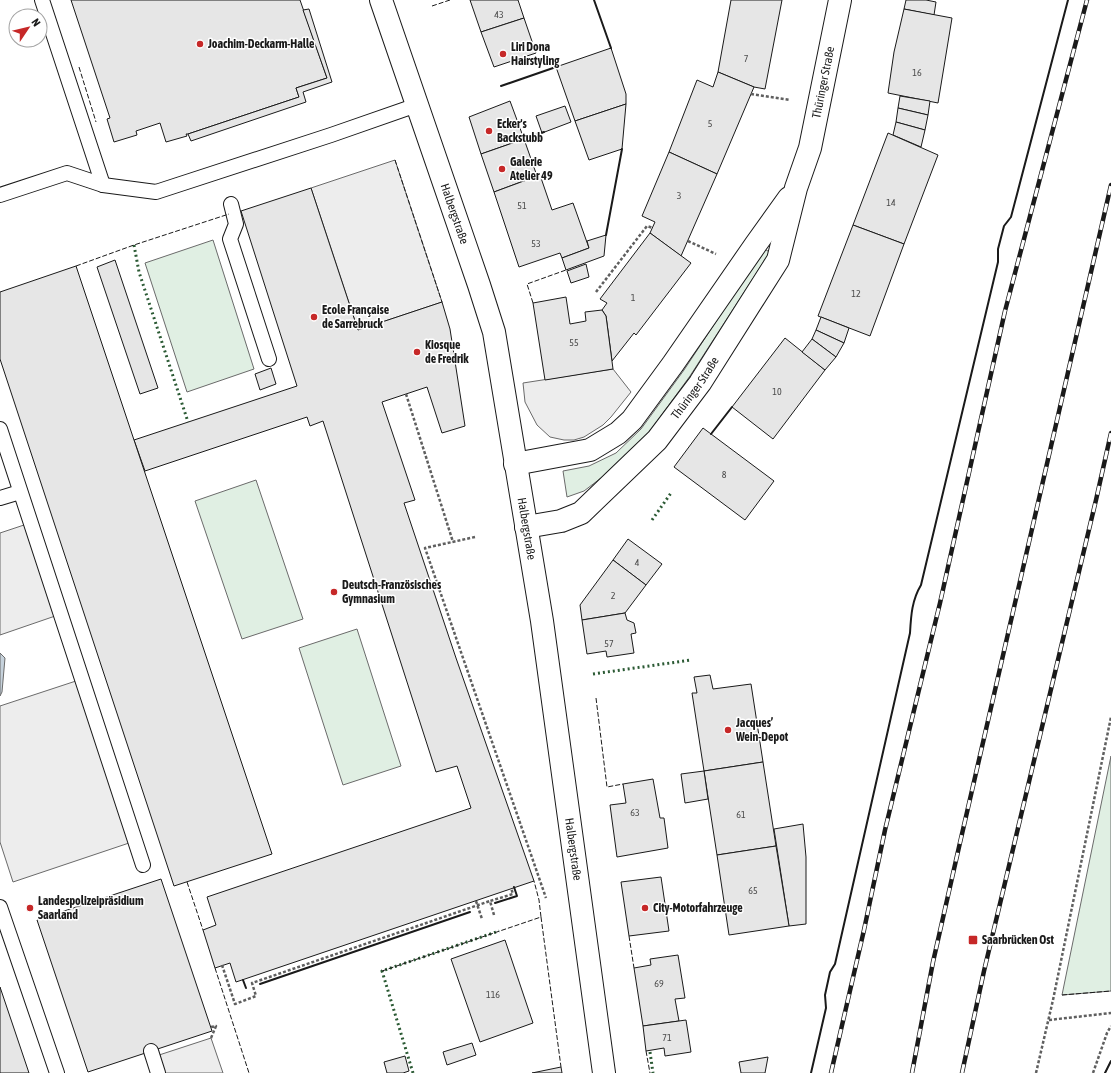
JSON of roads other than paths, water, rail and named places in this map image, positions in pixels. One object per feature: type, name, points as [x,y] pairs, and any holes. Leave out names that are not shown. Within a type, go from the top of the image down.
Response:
[{"type":"street","name":"Halbergstraße","points":[[381,0],[494,332],[542,621],[604,1073]]},
{"type":"street","name":"Thüringer Straße","points":[[526,527],[561,522],[581,513],[656,440],[700,383],[778,260],[796,188],[810,148],[840,0]]},
{"type":"street","name":"Thüringer Straße","points":[[515,464],[590,450],[618,433],[632,420],[674,364],[796,188]]},
{"type":"lane","points":[[42,0],[103,185]]},
{"type":"lane","points":[[0,196],[67,174],[103,185],[156,192],[331,135],[417,105]]},
{"type":"lane","points":[[230,204],[236,224],[230,239],[269,359]]},
{"type":"lane","points":[[0,429],[143,865]]},
{"type":"lane","points":[[0,498],[20,492]]},
{"type":"lane","points":[[0,907],[57,1073]]},
{"type":"lane","points":[[151,1051],[158,1073]]},
{"type":"railway","points":[[831,1073],[885,830],[940,603],[1005,311],[1087,0]]},
{"type":"railway","points":[[912,1073],[933,962],[1111,185]]},
{"type":"railway","points":[[962,1073],[984,971],[1111,433]]},
{"type":"place","name":"Joachim-Deckarm-Halle","points":[[200,44]]},
{"type":"place","name":"Liri Dona Hairstyling","points":[[503,54]]},
{"type":"place","name":"Ecker's Backstubb","points":[[489,131]]},
{"type":"place","name":"Galerie Atelier 49","points":[[502,169]]},
{"type":"place","name":"Ecole Française de Sarrebruck","points":[[314,317]]},
{"type":"place","name":"Kiosque de Fredrik","points":[[417,352]]},
{"type":"place","name":"Deutsch-Französisches Gymnasium","points":[[334,592]]},
{"type":"place","name":"Jacques’ Wein-Depot","points":[[728,730]]},
{"type":"place","name":"Landespolizeipräsidium Saarland","points":[[30,908]]},
{"type":"place","name":"City-Motorfahrzeuge","points":[[645,908]]},
{"type":"place","name":"Saarbrücken Ost","points":[[973,940]]}]
